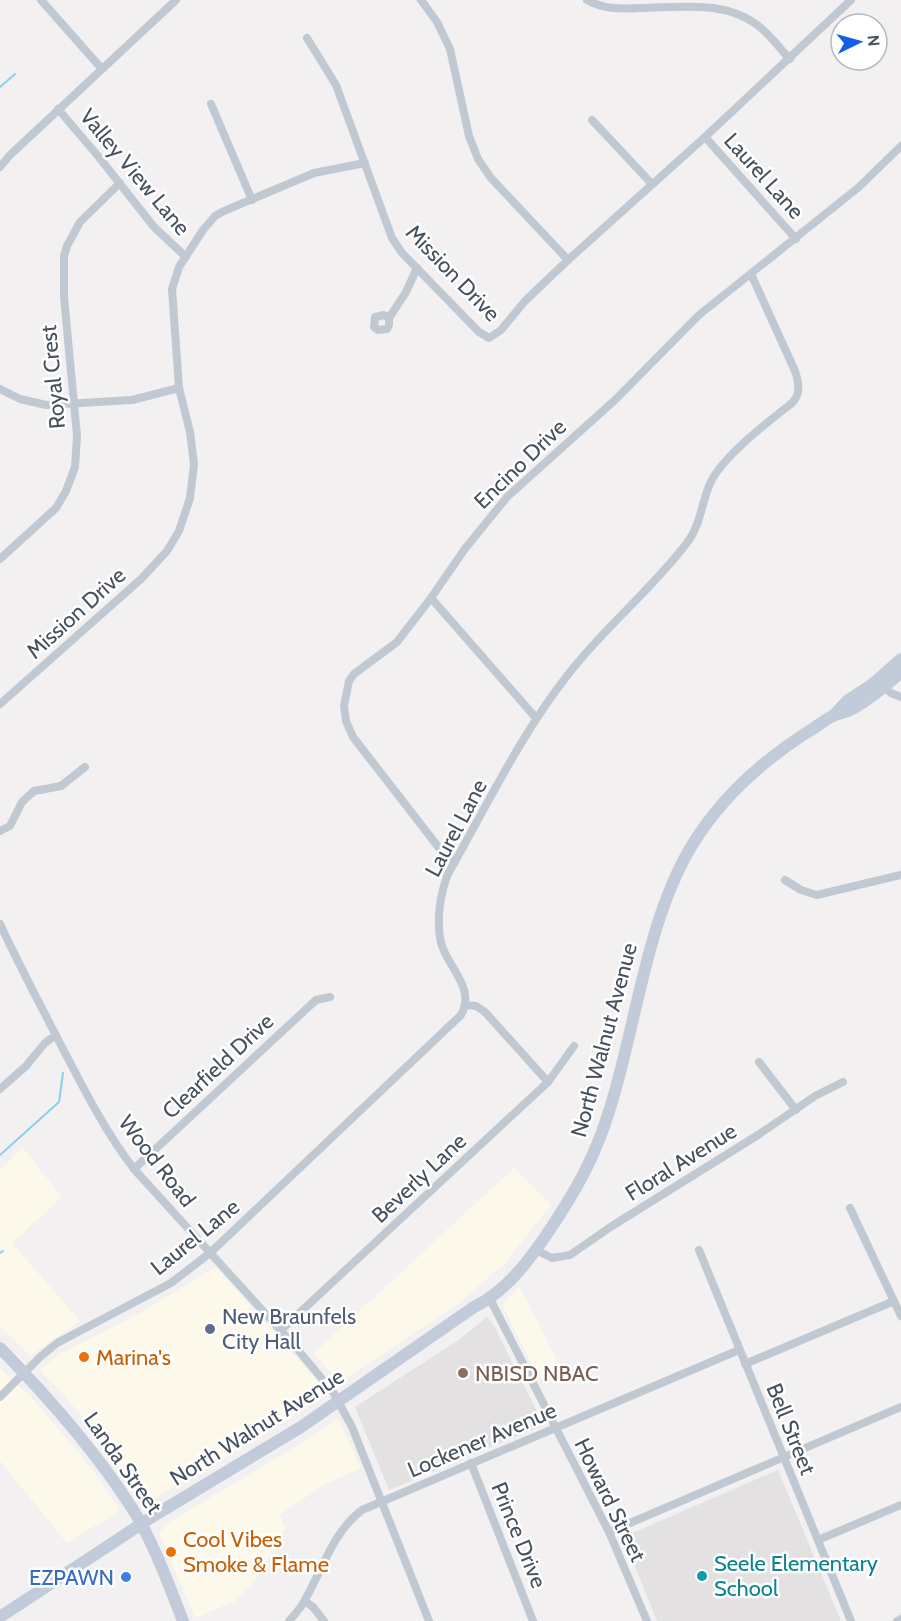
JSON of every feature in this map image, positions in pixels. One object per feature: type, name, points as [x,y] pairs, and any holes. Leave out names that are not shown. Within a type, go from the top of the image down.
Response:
[{"type":"main road","name":"North Walnut Avenue","points":[[833,716],[843,704],[901,659]]},
{"type":"main road","name":"North Walnut Avenue","points":[[1,1617],[141,1524],[301,1427],[474,1307],[490,1299],[536,1250],[582,1178],[599,1141],[624,1058],[656,928],[682,862],[712,815],[742,782],[780,750],[833,716],[853,709],[901,672]]},
{"type":"main road","name":"Landa Street","points":[[0,1348],[81,1437],[132,1508],[183,1621]]},
{"type":"street","points":[[41,0],[102,69]]},
{"type":"street","points":[[0,167],[58,109],[176,0]]},
{"type":"street","points":[[421,0],[437,22],[450,49],[469,136],[478,159],[491,178],[568,260]]},
{"type":"street","points":[[587,0],[599,6],[620,9],[702,7],[722,9],[751,21],[762,29],[790,59]]},
{"type":"street","name":"Mission Drive","points":[[0,704],[141,579],[174,540],[186,510],[194,473],[192,444],[179,388],[172,289],[175,275],[186,256],[215,216],[322,171],[365,162],[392,238],[402,253],[479,332],[489,338],[501,330],[525,301],[568,260],[790,59],[851,0]]},
{"type":"street","points":[[307,38],[336,84],[365,162]]},
{"type":"street","points":[[211,104],[252,200]]},
{"type":"street","name":"Valley View Lane","points":[[58,109],[154,227],[186,256]]},
{"type":"street","points":[[592,120],[652,184]]},
{"type":"street","name":"Laurel Lane","points":[[705,137],[796,239]]},
{"type":"street","name":"Encino Drive","points":[[455,862],[447,857],[436,844],[354,737],[346,721],[344,706],[349,681],[354,674],[392,647],[431,598],[464,550],[507,497],[615,400],[699,315],[859,187],[901,146]]},
{"type":"street","name":"Royal Crest","points":[[0,559],[49,515],[66,491],[75,467],[77,451],[64,297],[64,256],[66,246],[80,222],[120,183]]},
{"type":"street","points":[[389,318],[406,292],[417,268]]},
{"type":"street","name":"Laurel Lane","points":[[0,1397],[57,1343],[171,1283],[210,1254],[461,1016],[465,1005],[463,987],[446,955],[439,932],[442,890],[455,862],[536,718],[584,655],[623,616],[686,545],[701,516],[709,486],[720,469],[741,446],[795,400],[799,390],[797,378],[751,274]]},
{"type":"street","points":[[0,388],[20,399],[38,404],[132,400],[179,388]]},
{"type":"street","points":[[431,598],[536,718]]},
{"type":"street","points":[[884,687],[901,697]]},
{"type":"street","points":[[0,831],[10,826],[19,807],[34,791],[61,786],[85,767]]},
{"type":"street","points":[[785,880],[801,890],[817,895],[901,875]]},
{"type":"street","name":"Wood Road","points":[[0,924],[102,1122],[134,1169],[281,1330],[329,1386],[339,1402],[352,1427],[429,1621]]},
{"type":"street","name":"Clearfield Drive","points":[[134,1169],[316,1000],[330,997]]},
{"type":"street","points":[[465,1005],[476,1006],[485,1012],[548,1082]]},
{"type":"street","points":[[0,1089],[26,1066],[45,1043],[56,1035]]},
{"type":"street","name":"Beverly Lane","points":[[281,1330],[548,1082],[574,1046]]},
{"type":"street","points":[[759,1062],[796,1110]]},
{"type":"street","name":"Floral Avenue","points":[[536,1250],[552,1258],[570,1255],[815,1096],[843,1082]]},
{"type":"street","points":[[850,1208],[901,1316]]},
{"type":"street","name":"Bell Street","points":[[699,1250],[851,1621]]},
{"type":"street","name":"Howard Street","points":[[490,1299],[609,1532],[647,1621]]},
{"type":"street","points":[[745,1364],[894,1301]]},
{"type":"street","name":"Lockener Avenue","points":[[289,1621],[305,1601],[339,1534],[349,1520],[362,1510],[739,1350]]},
{"type":"street","points":[[609,1532],[901,1407]]},
{"type":"street","name":"Prince Drive","points":[[471,1463],[533,1621]]},
{"type":"street","points":[[818,1540],[901,1506]]},
{"type":"street","points":[[305,1601],[324,1621]]},
{"type":"street","points":[[897,1621],[901,1619]]},
{"type":"shaded area","points":[[22,1147],[62,1197],[12,1243],[80,1321],[30,1356],[0,1327],[0,1170]]},
{"type":"shaded area","points":[[514,1168],[551,1205],[504,1264],[455,1306],[339,1383],[314,1353]]},
{"type":"shaded area","points":[[215,1267],[328,1393],[247,1445],[153,1499],[140,1496],[110,1451],[65,1396],[40,1370],[60,1354],[146,1310]]},
{"type":"shaded area","points":[[520,1287],[561,1368],[539,1378],[502,1305]]},
{"type":"shaded area","name":"NBISD NBAC","points":[[487,1317],[493,1324],[544,1425],[389,1490],[355,1407],[460,1339]]},
{"type":"shaded area","points":[[0,1368],[32,1398],[89,1465],[116,1504],[118,1512],[67,1543],[0,1461]]},
{"type":"shaded area","points":[[338,1419],[361,1468],[327,1483],[279,1515],[285,1528],[256,1579],[235,1601],[195,1618],[159,1533],[168,1523]]},
{"type":"shaded area","points":[[778,1470],[841,1621],[657,1621],[623,1537]]},
{"type":"waterway","points":[[0,87],[15,74]]},
{"type":"waterway","points":[[0,1155],[59,1102],[63,1073]]},
{"type":"place","name":"New Braunfels City Hall","points":[[210,1329]]},
{"type":"place","name":"Marina's","points":[[84,1357]]},
{"type":"place","name":"NBISD NBAC","points":[[463,1373]]},
{"type":"place","name":"Cool Vibes Smoke & Flame","points":[[171,1552]]},
{"type":"place","name":"Seele Elementary School","points":[[702,1576]]},
{"type":"place","name":"EZPAWN","points":[[126,1577]]}]
